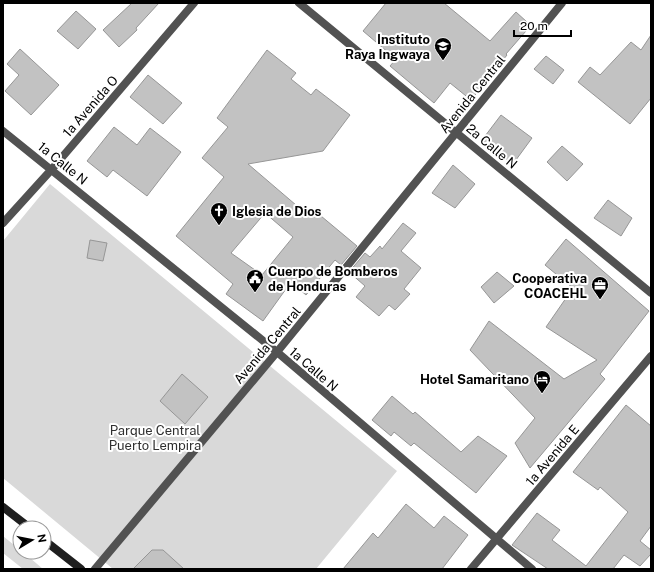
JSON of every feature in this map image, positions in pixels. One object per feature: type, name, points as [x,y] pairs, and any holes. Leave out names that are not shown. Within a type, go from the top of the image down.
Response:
[{"type":"street","name":"1a Avenida O","points":[[3,223],[52,169],[194,3]]},
{"type":"street","name":"2a Calle N","points":[[299,3],[651,293]]},
{"type":"street","name":"Avenida Central","points":[[95,569],[277,352],[562,3]]},
{"type":"street","name":"1a Calle N","points":[[3,131],[277,352],[496,540],[532,569]]},
{"type":"street","name":"1a Avenida E","points":[[471,569],[651,356]]},
{"type":"street","points":[[3,507],[20,520]]},
{"type":"street","points":[[52,546],[81,569]]},
{"type":"green space","name":"Parque Central Puerto Lempira","points":[[50,184],[397,471],[316,569],[113,569],[3,478],[3,241]]},
{"type":"green space","points":[[3,536],[12,543],[12,560],[32,560],[43,569],[23,569],[3,553]]},
{"type":"building","points":[[132,3],[159,3],[136,28],[137,30],[119,47],[103,30]]},
{"type":"building","name":"Instituto Raya Ingwaya","points":[[386,3],[444,3],[490,41],[516,12],[527,22],[523,27],[526,31],[506,54],[507,55],[471,100],[450,83],[434,103],[390,66],[396,59],[363,31]]},
{"type":"building","points":[[76,11],[96,29],[78,49],[57,31]]},
{"type":"building","points":[[651,35],[651,98],[630,124],[578,82],[590,67],[600,75],[631,42],[641,50]]},
{"type":"building","points":[[20,49],[59,85],[31,115],[5,91],[19,75],[7,64]]},
{"type":"building","points":[[267,50],[296,73],[291,79],[311,95],[316,89],[350,115],[323,151],[248,164],[310,217],[315,211],[357,246],[341,265],[335,260],[306,295],[291,282],[263,321],[226,294],[233,284],[176,236],[224,177],[202,158],[228,127],[217,118]],"holes":[[[265,213],[293,237],[262,275],[231,253]]]},
{"type":"building","points":[[546,56],[564,70],[553,84],[534,69]]},
{"type":"building","points":[[148,75],[182,103],[163,124],[130,97]]},
{"type":"building","points":[[501,115],[532,138],[513,164],[482,140]]},
{"type":"building","points":[[114,127],[137,145],[150,128],[181,152],[147,196],[113,170],[107,177],[87,161]]},
{"type":"building","points":[[562,146],[583,164],[567,181],[547,162]]},
{"type":"building","points":[[453,165],[475,184],[455,208],[432,193]]},
{"type":"building","points":[[608,200],[632,218],[621,236],[594,218]]},
{"type":"building","points":[[403,223],[416,233],[401,251],[421,268],[404,289],[410,294],[395,310],[389,305],[379,316],[356,297],[365,286],[349,272],[365,253],[370,257],[380,246],[382,249]]},
{"type":"building","points":[[566,239],[649,311],[600,374],[605,379],[530,468],[515,443],[535,418],[470,350],[489,321],[564,379],[597,360],[546,327],[573,288],[545,265]]},
{"type":"building","points":[[90,240],[107,243],[103,261],[87,258]]},
{"type":"building","points":[[497,272],[514,286],[494,303],[481,287]]},
{"type":"building","points":[[182,374],[208,397],[185,424],[160,401]]},
{"type":"building","points":[[392,396],[413,414],[415,412],[461,452],[478,436],[507,456],[476,493],[414,443],[411,446],[394,432],[391,436],[372,420]]},
{"type":"building","points":[[626,405],[651,426],[651,526],[640,541],[651,550],[651,554],[640,566],[624,555],[613,569],[548,569],[512,545],[537,513],[560,530],[552,540],[586,566],[628,512],[600,487],[598,490],[573,472]]},
{"type":"building","points":[[406,504],[434,528],[444,516],[468,535],[442,569],[343,569],[373,533],[378,538]]},
{"type":"building","points":[[152,550],[163,550],[184,569],[133,569]]},
{"type":"place","name":"Instituto Raya Ingwaya","points":[[443,61]]},
{"type":"place","name":"Iglesia de Dios","points":[[219,226]]},
{"type":"place","name":"Cuerpo de Bomberos de Honduras","points":[[255,293]]},
{"type":"place","name":"Cooperativa COACEHL","points":[[600,300]]},
{"type":"place","name":"Hotel Samaritano","points":[[542,394]]}]
